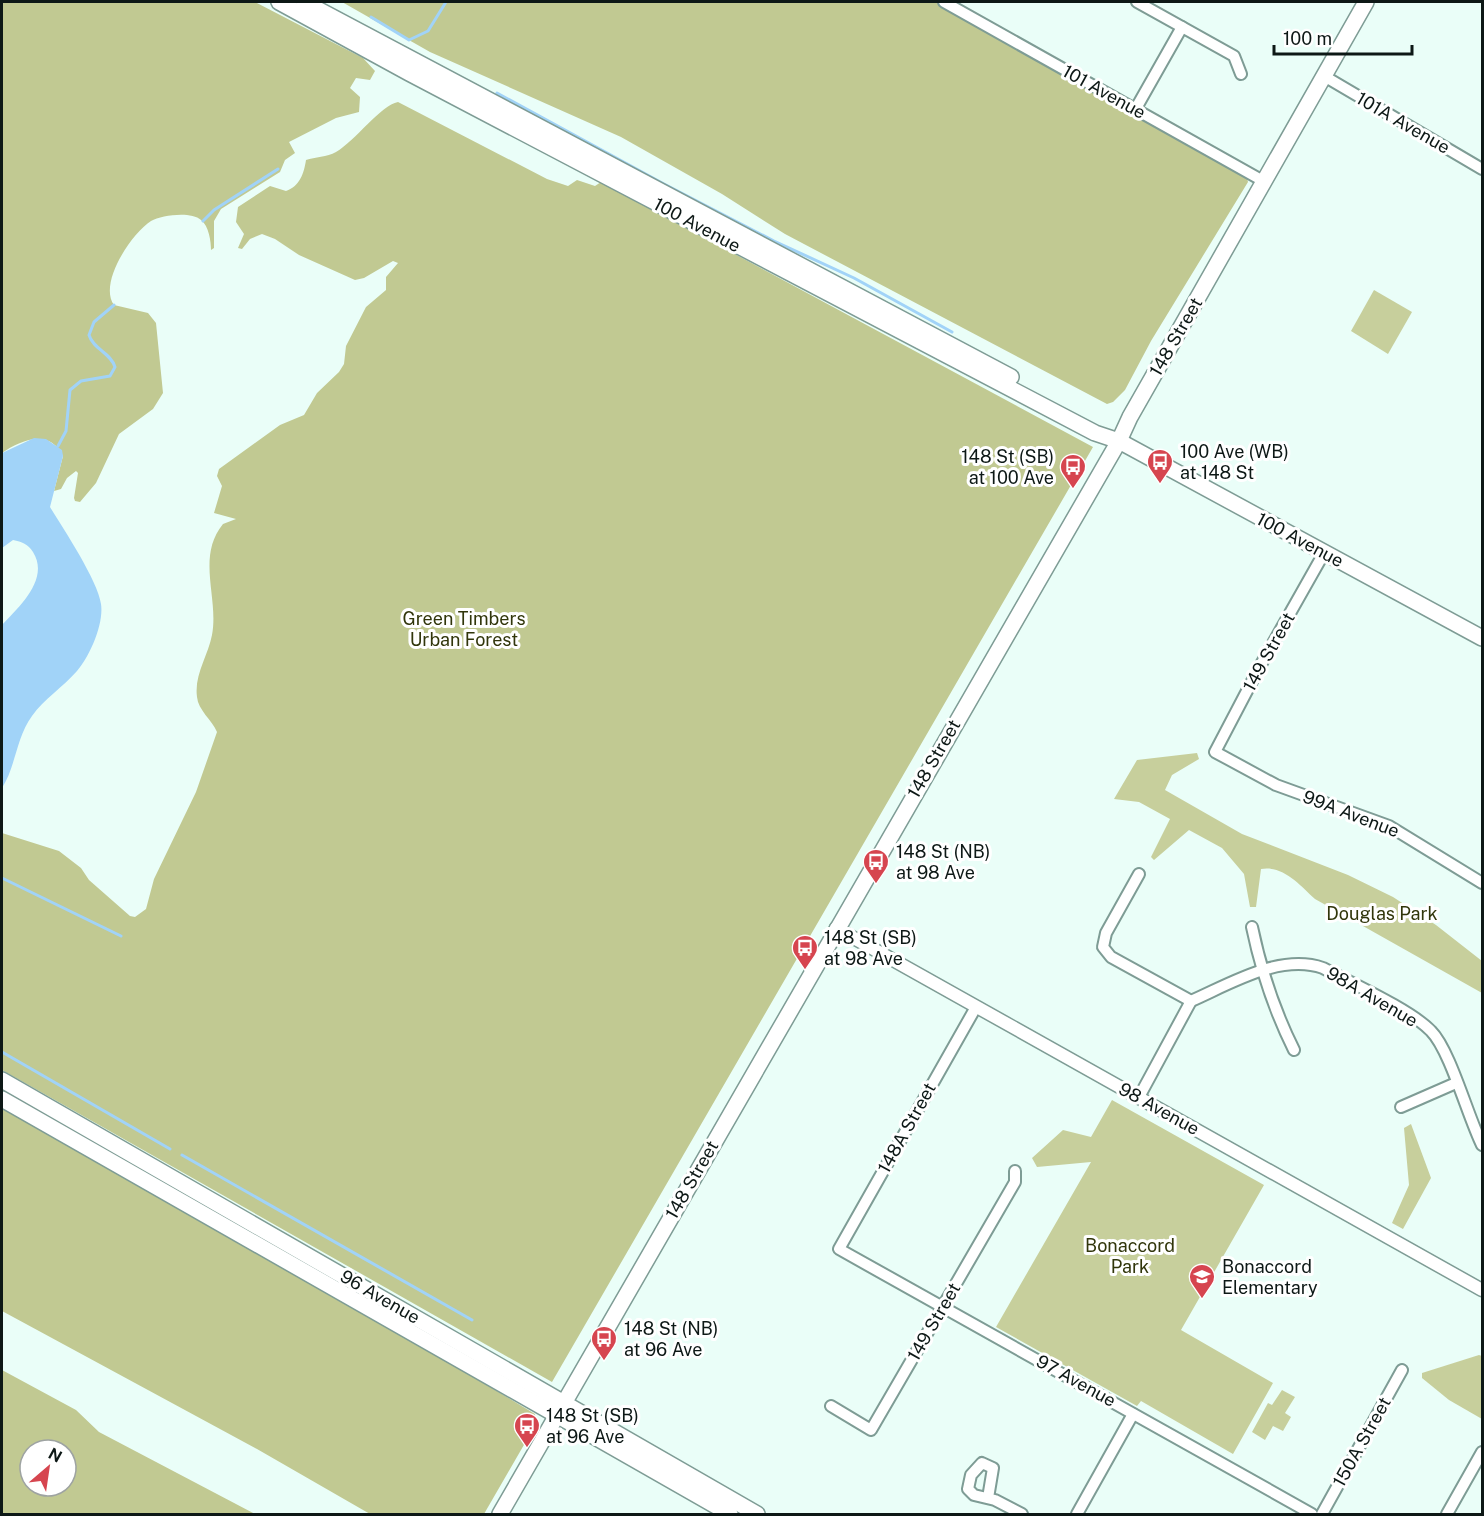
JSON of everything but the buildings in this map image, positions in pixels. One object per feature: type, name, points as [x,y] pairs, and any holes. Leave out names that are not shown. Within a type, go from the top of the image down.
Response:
[{"type":"main road","name":"100 Avenue","points":[[279,2],[579,163],[1095,433],[1119,441],[1482,638]]},
{"type":"main road","name":"100 Avenue","points":[[304,2],[1100,424],[1119,441]]},
{"type":"main road","name":"148 Street","points":[[500,1515],[836,928],[1119,441],[1129,419],[1366,2]]},
{"type":"main road","name":"96 Avenue","points":[[2,1080],[560,1410],[730,1515]]},
{"type":"main road","name":"96 Avenue","points":[[2,1098],[560,1410],[757,1515]]},
{"type":"street","name":"101 Avenue","points":[[944,2],[1265,182]]},
{"type":"street","points":[[1137,2],[1234,56],[1241,74]]},
{"type":"street","points":[[1135,110],[1182,27]]},
{"type":"street","name":"101A Avenue","points":[[1324,76],[1482,169]]},
{"type":"street","name":"149 Street","points":[[1215,752],[1324,553]]},
{"type":"street","name":"99A Avenue","points":[[1215,752],[1276,785],[1389,826],[1482,883]]},
{"type":"street","points":[[1139,1097],[1191,1001],[1111,957],[1103,947],[1106,933],[1140,874]]},
{"type":"street","points":[[1252,927],[1261,971],[1278,1019],[1294,1050]]},
{"type":"street","name":"98 Avenue","points":[[836,928],[1482,1290]]},
{"type":"street","name":"98A Avenue","points":[[1191,1001],[1261,971],[1297,963],[1311,964],[1401,1010],[1432,1031],[1443,1049],[1482,1145]]},
{"type":"street","name":"148A Street","points":[[839,1249],[976,1007]]},
{"type":"street","points":[[1401,1107],[1456,1083]]},
{"type":"street","name":"149 Street","points":[[831,1406],[871,1430],[1015,1182],[1015,1171]]},
{"type":"street","name":"97 Avenue","points":[[839,1249],[1312,1515]]},
{"type":"street","name":"150A Street","points":[[1322,1515],[1402,1370]]},
{"type":"street","points":[[1077,1515],[1133,1414]]},
{"type":"street","points":[[1447,1515],[1482,1452]]},
{"type":"street","points":[[988,1498],[1022,1515]]},
{"type":"green space","points":[[2,2],[255,2],[363,58],[375,71],[370,80],[356,78],[350,88],[360,97],[359,112],[336,118],[289,142],[295,153],[285,160],[280,172],[221,209],[214,221],[214,248],[211,250],[209,234],[204,223],[196,217],[184,215],[162,217],[151,221],[143,227],[127,247],[114,272],[110,284],[110,296],[114,305],[148,313],[156,323],[163,393],[153,409],[119,434],[96,483],[80,502],[75,501],[74,498],[78,473],[76,471],[67,478],[61,489],[54,491],[63,456],[51,442],[35,439],[18,444],[2,453]]},
{"type":"green space","points":[[342,2],[938,2],[1246,174],[1248,182],[1151,341],[1125,390],[1113,402],[1107,404],[785,234],[722,194],[621,137],[430,52]]},
{"type":"green space","name":"Green Timbers Urban Forest","points":[[398,102],[547,179],[568,186],[577,180],[595,186],[601,182],[1093,447],[552,1382],[2,1070],[2,833],[59,851],[81,868],[89,880],[130,916],[135,917],[146,909],[154,879],[196,792],[217,732],[198,702],[197,689],[199,673],[212,635],[211,550],[215,537],[223,524],[236,519],[214,513],[222,486],[217,476],[219,469],[280,425],[304,415],[317,393],[344,364],[346,346],[366,307],[386,290],[386,277],[398,263],[393,261],[364,278],[355,280],[299,255],[275,239],[262,234],[250,239],[242,249],[238,248],[244,234],[236,222],[238,207],[270,186],[286,191],[291,189],[300,178],[306,160],[336,152],[376,116]]},
{"type":"green space","points":[[1374,290],[1412,312],[1388,354],[1351,331]]},
{"type":"green space","name":"Douglas Park","points":[[1197,753],[1199,759],[1172,775],[1165,790],[1242,834],[1348,875],[1393,897],[1436,925],[1482,961],[1482,993],[1315,899],[1291,877],[1277,870],[1261,869],[1256,907],[1250,907],[1244,874],[1222,848],[1189,830],[1154,860],[1151,857],[1170,819],[1139,802],[1114,799],[1137,760]]},
{"type":"green space","name":"Bonaccord Park","points":[[1112,1100],[1264,1185],[1181,1330],[1273,1383],[1233,1454],[1141,1401],[1137,1406],[996,1327],[1091,1162],[1037,1167],[1032,1158],[1063,1130],[1091,1137]]},
{"type":"green space","points":[[2,1103],[386,1324],[535,1414],[536,1424],[484,1514],[370,1514],[257,1449],[2,1311]]},
{"type":"green space","points":[[1411,1124],[1431,1178],[1403,1229],[1392,1223],[1409,1185],[1404,1128]]},
{"type":"green space","points":[[1482,1356],[1482,1419],[1449,1400],[1422,1378],[1422,1373]]},
{"type":"green space","points":[[2,1370],[76,1410],[99,1432],[255,1514],[2,1514]]},
{"type":"green space","points":[[1282,1390],[1295,1397],[1285,1413],[1291,1417],[1283,1431],[1273,1426],[1265,1440],[1252,1432],[1268,1403],[1272,1405]]},
{"type":"water","points":[[34,438],[46,439],[62,450],[63,456],[50,507],[94,582],[101,604],[101,612],[95,639],[82,665],[32,716],[2,788],[2,625],[24,601],[38,572],[33,552],[27,545],[13,540],[2,548],[2,453]]},
{"type":"waterway","points":[[371,17],[409,40],[428,31],[446,2]]},
{"type":"waterway","points":[[497,93],[664,184],[774,241],[854,278],[952,332]]},
{"type":"waterway","points":[[203,221],[214,210],[278,169]]},
{"type":"waterway","points":[[58,446],[66,431],[70,390],[81,381],[110,376],[115,367],[89,335],[94,322],[114,305]]},
{"type":"waterway","points":[[2,878],[121,936]]},
{"type":"waterway","points":[[2,1052],[170,1149]]},
{"type":"waterway","points":[[182,1155],[472,1320]]},
{"type":"place","name":"100 Ave (WB) at 148 St","points":[[1160,485]]},
{"type":"place","name":"148 St (SB) at 100 Ave","points":[[1073,490]]},
{"type":"place","name":"148 St (NB) at 98 Ave","points":[[876,885]]},
{"type":"place","name":"148 St (SB) at 98 Ave","points":[[805,971]]},
{"type":"place","name":"Bonaccord Elementary","points":[[1202,1300]]},
{"type":"place","name":"148 St (NB) at 96 Ave","points":[[604,1362]]},
{"type":"place","name":"148 St (SB) at 96 Ave","points":[[527,1449]]}]
